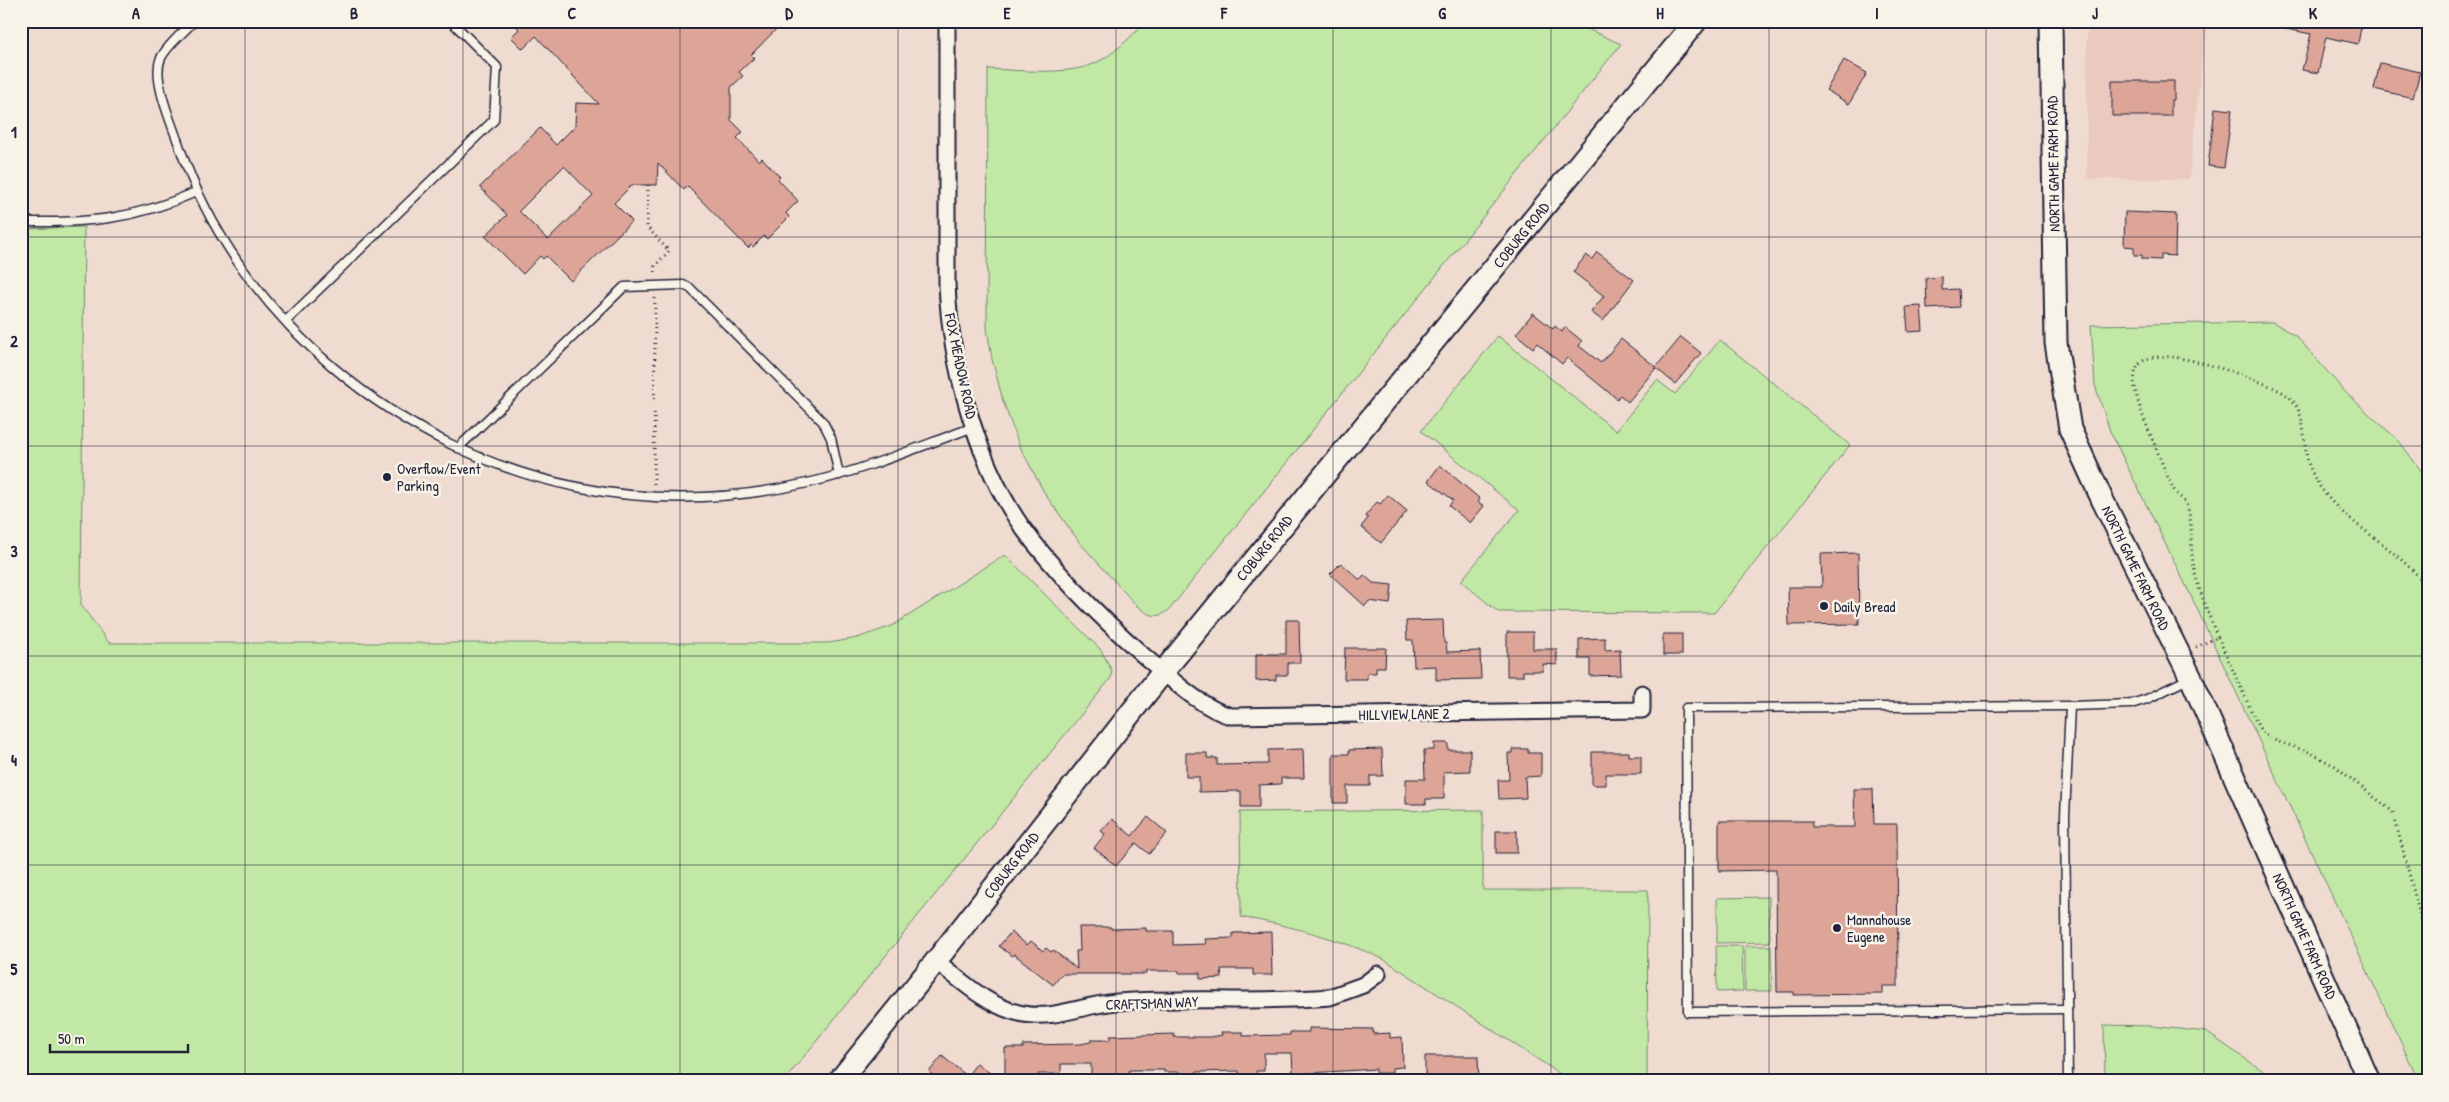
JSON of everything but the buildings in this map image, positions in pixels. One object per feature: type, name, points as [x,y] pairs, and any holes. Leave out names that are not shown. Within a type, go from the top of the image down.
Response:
[{"type":"main road","name":"COBURG ROAD","points":[[839,1081],[936,961],[1163,672],[1696,21]]},
{"type":"main road","name":"NORTH GAME FARM ROAD","points":[[2051,21],[2056,343],[2070,429],[2102,499],[2191,678],[2369,1081]]},
{"type":"street","name":"FOX MEADOW ROAD","points":[[947,21],[948,305],[955,354],[974,427],[1006,500],[1021,525],[1043,554],[1083,599],[1163,672]]},
{"type":"street","name":"HILLVIEW LANE 2","points":[[1163,672],[1216,712],[1239,717],[1642,710],[1642,693]]},
{"type":"street","name":"CRAFTSMAN WAY","points":[[936,961],[988,1001],[1011,1010],[1038,1015],[1066,1012],[1117,1002],[1330,997],[1363,985],[1378,974]]},
{"type":"lane","points":[[194,21],[166,50],[158,67],[160,84],[170,120],[196,192],[250,278],[286,321],[324,359],[361,389],[417,426],[458,448],[515,471],[580,488],[653,496],[701,498],[751,493],[839,475],[974,427]]},
{"type":"lane","points":[[286,321],[494,120],[496,67],[450,21]]},
{"type":"lane","points":[[21,222],[82,221],[133,215],[157,208],[196,192]]},
{"type":"lane","points":[[458,448],[624,287],[683,285],[690,288],[790,387],[826,427],[834,447],[839,475]]},
{"type":"lane","points":[[2067,1009],[1688,1012],[1686,708],[2131,704],[2147,699],[2191,678]]},
{"type":"lane","points":[[2068,1081],[2065,816],[2070,706]]},
{"type":"path","points":[[648,185],[647,227],[670,251],[655,266],[653,496]]},
{"type":"path","points":[[2428,586],[2397,556],[2341,512],[2320,486],[2310,469],[2300,408],[2287,395],[2250,379],[2194,360],[2166,355],[2153,356],[2146,359],[2135,370],[2134,384],[2137,403],[2174,490],[2186,503],[2189,510],[2193,562],[2201,593],[2218,637],[2258,726],[2263,733],[2276,741],[2307,751],[2335,766],[2393,812],[2428,946]]},
{"type":"path","points":[[2179,654],[2218,637]]},
{"type":"shaded area","points":[[2087,21],[2209,21],[2201,68],[2189,179],[2087,179]]},
{"type":"green space","points":[[1147,21],[1570,21],[1621,44],[1169,610],[1160,615],[1148,614],[1136,605],[1080,543],[1045,494],[1019,445],[1003,401],[992,359],[987,328],[988,69],[1057,71],[1084,67],[1096,63],[1110,54]]},
{"type":"green space","points":[[84,227],[81,605],[109,643],[829,643],[857,638],[892,626],[1005,555],[1101,650],[1112,671],[1111,678],[784,1081],[21,1081],[21,229]]},
{"type":"green space","points":[[2273,322],[2297,337],[2346,393],[2399,441],[2428,480],[2428,1081],[2419,1081],[2191,596],[2110,431],[2095,385],[2091,325]]},
{"type":"green space","points":[[1498,336],[1616,431],[1657,380],[1675,394],[1720,340],[1850,445],[1714,613],[1498,612],[1461,581],[1519,510],[1421,431]]},
{"type":"green space","points":[[1483,810],[1483,890],[1648,890],[1647,1081],[1571,1081],[1385,960],[1350,945],[1314,934],[1278,924],[1241,917],[1240,812]]},
{"type":"green space","points":[[1769,897],[1770,942],[1717,943],[1717,898]]},
{"type":"green space","points":[[1716,946],[1742,946],[1743,991],[1717,992]]},
{"type":"green space","points":[[1745,946],[1771,946],[1772,991],[1745,991]]},
{"type":"green space","points":[[2104,1025],[2152,1026],[2206,1032],[2278,1081],[2105,1081]]},
{"type":"place","name":"Overflow/Event Parking","points":[[387,477]]},
{"type":"place","name":"Daily Bread","points":[[1824,606]]},
{"type":"place","name":"Mannahouse Eugene","points":[[1837,928]]}]
